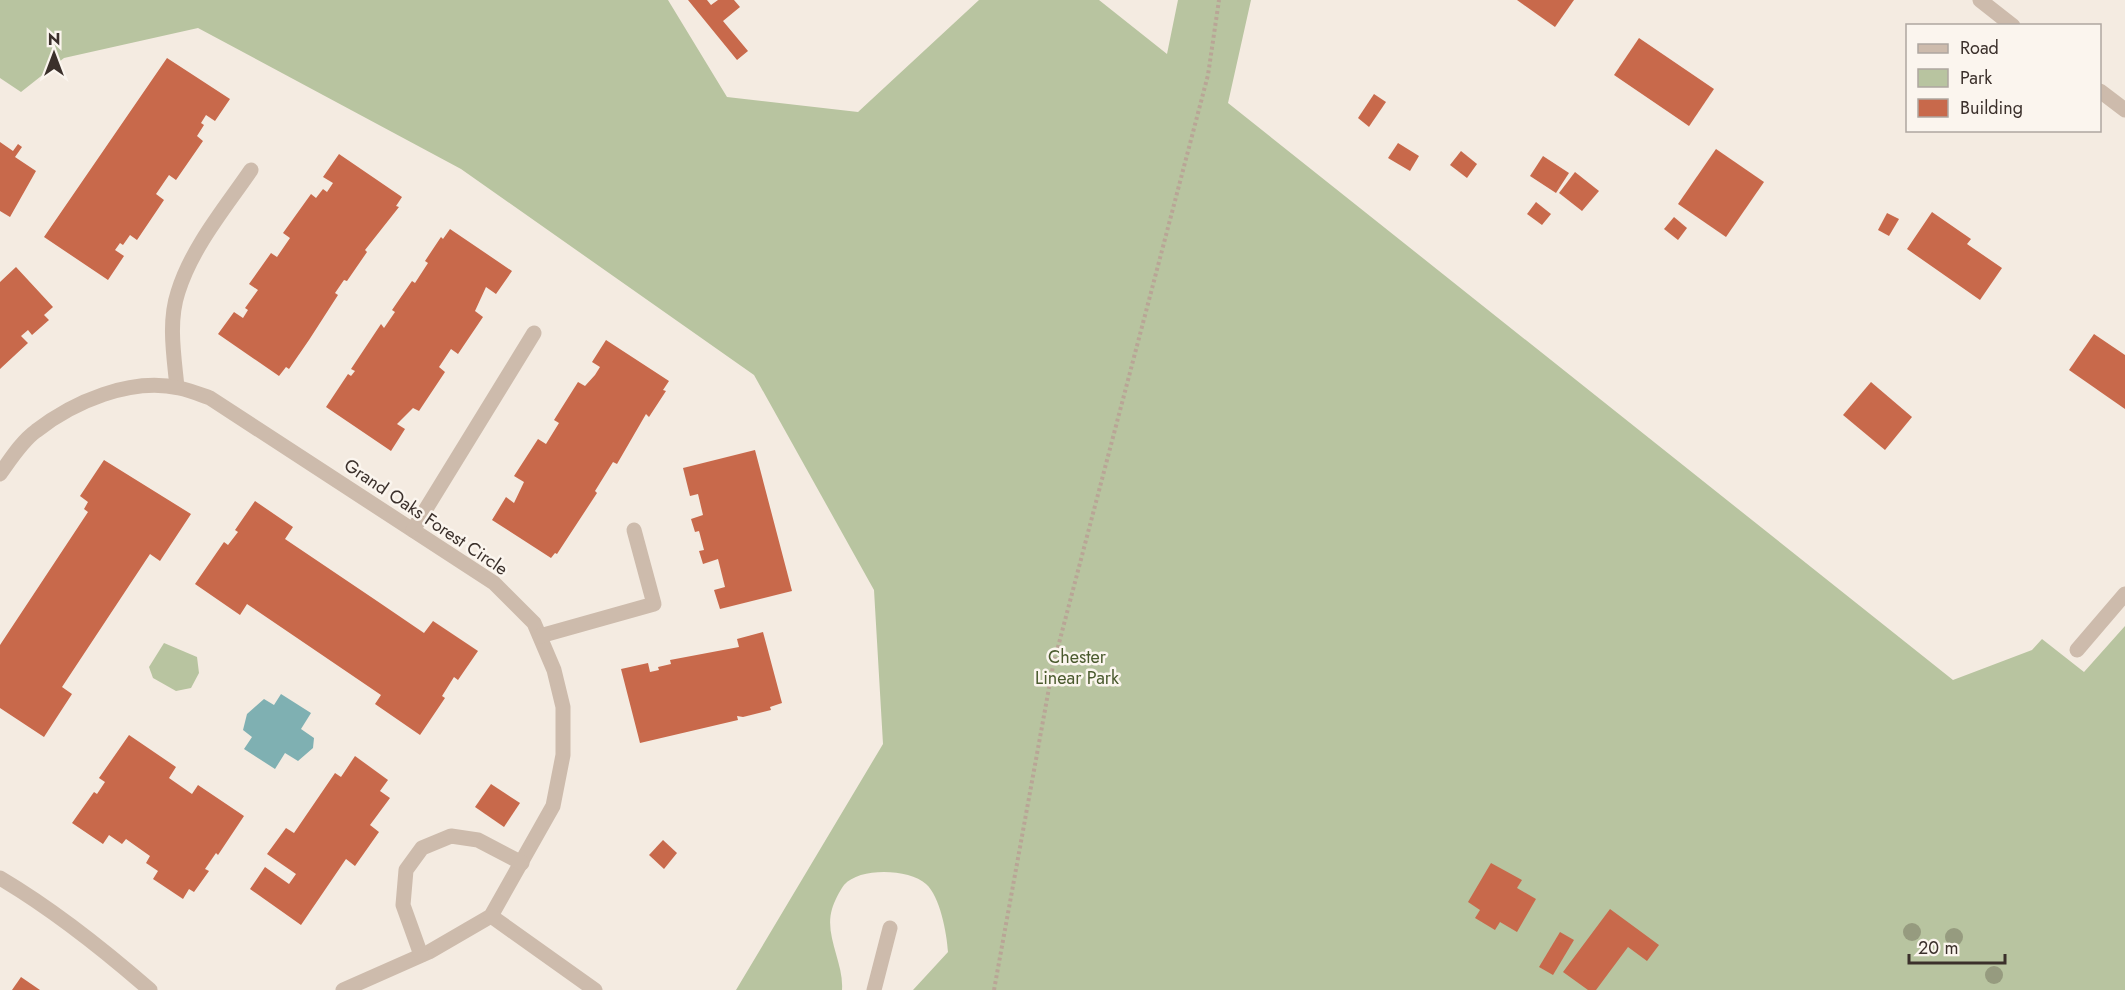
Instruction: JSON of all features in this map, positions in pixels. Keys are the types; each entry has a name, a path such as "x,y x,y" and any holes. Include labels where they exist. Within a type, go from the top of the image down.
{"street":[{"path":"1980,0 2010,24"},
{"path":"2101,92 2125,110"},
{"path":"177,387 172,331 177,293 193,257 251,170"},
{"path":"413,530 534,333"},
{"name":"Grand Oaks Forest Circle","path":"0,474 34,432 67,411 105,394 143,386 177,387 210,398 494,583 534,623 553,664 563,706 563,755 553,806 491,916"},
{"path":"540,636 654,604 634,530"},
{"path":"2077,650 2125,594"},
{"path":"421,955 403,905 406,870 422,848 451,836 478,840 522,863"},
{"path":"0,878 117,960 150,990"},
{"path":"343,990 421,955 491,916 594,990"},
{"path":"874,990 890,928"}],"path":[{"path":"994,990 1053,666 1208,75 1219,0"}],"green space":[{"name":"Chester Linear Park","path":"0,0 668,0 727,97 858,112 979,0 1099,0 1167,54 1178,0 1251,0 1228,103 1953,680 2032,650 2042,639 2084,672 2125,626 2125,990 913,990 948,952 944,926 939,906 926,884 908,875 885,872 861,875 851,879 842,887 833,906 830,929 842,980 842,990 736,990 883,744 874,590 754,375 461,169 198,28 64,58 21,92 0,78"},
{"path":"164,643 197,657 199,673 191,688 176,691 153,678 149,667"}],"water":[{"path":"281,694 311,713 301,729 314,738 313,748 298,761 285,753 275,769 244,749 252,737 243,730 247,714 264,699 274,705"}],"building":[{"path":"688,0 707,0 711,5 718,0 734,0 740,7 723,21 748,51 737,60"},
{"path":"1517,0 1574,0 1555,27"},
{"path":"1639,38 1714,89 1689,126 1614,75"},
{"path":"167,58 230,99 215,121 206,115 201,123 204,125 197,136 203,141 176,180 169,175 156,194 164,200 137,240 130,235 123,245 120,243 115,250 124,256 108,280 44,237"},
{"path":"1374,94 1386,102 1369,127 1358,118"},
{"path":"0,142 13,151 18,144 22,147 15,157 36,171 10,217 0,211"},
{"path":"1398,143 1419,156 1410,171 1388,158"},
{"path":"1716,149 1764,182 1726,237 1678,204"},
{"path":"1461,151 1477,164 1467,178 1450,165"},
{"path":"339,154 402,197 396,206 399,207 365,250 367,252 347,281 344,280 335,293 338,295 309,340 289,369 286,367 279,376 218,334 234,312 243,318 248,310 245,308 258,290 249,284 271,253 277,257 290,238 283,233 311,194 316,198 323,189 327,192 333,183 323,177"},
{"path":"1543,156 1569,173 1556,193 1530,176"},
{"path":"1575,172 1599,191 1582,211 1559,193"},
{"path":"1536,202 1551,214 1542,225 1527,214"},
{"path":"1932,212 1971,239 1967,244 2002,268 1980,300 1907,249"},
{"path":"1887,213 1899,219 1889,236 1878,230"},
{"path":"1674,217 1687,228 1678,240 1664,229"},
{"path":"450,229 512,271 496,294 486,287 475,311 483,317 458,354 451,349 439,367 445,372 419,411 413,408 397,424 405,429 391,451 326,407 348,374 351,376 355,371 351,369 381,324 384,328 395,312 392,310 412,281 415,283 428,263 425,261 441,237 443,239"},
{"path":"16,267 53,307 44,315 49,320 32,335 28,330 21,336 28,343 0,369 0,282"},
{"path":"2094,334 2125,355 2125,409 2069,370"},
{"path":"606,340 669,381 663,390 666,391 649,417 646,414 617,464 613,462 595,491 597,493 557,554 555,553 551,558 492,520 506,497 514,503 524,482 514,476 538,439 546,444 559,423 554,420 578,382 585,386 595,375 600,367 592,362"},
{"path":"1871,382 1912,417 1885,450 1843,415"},
{"path":"755,450 792,591 720,609 714,590 725,587 718,559 703,564 699,551 704,550 699,531 695,532 691,519 703,515 698,494 690,496 683,468"},
{"path":"104,460 191,514 160,561 150,554 62,687 72,694 44,737 0,708 0,645 88,512 84,509 88,502 80,496"},
{"path":"255,501 293,527 285,539 424,633 433,621 478,651 458,680 454,677 442,696 445,698 420,735 375,704 381,695 247,604 240,615 195,584 224,542 228,545 238,532 235,530"},
{"path":"763,632 782,703 770,707 771,710 743,717 737,716 738,720 640,743 621,669 648,663 650,672 659,670 658,667 671,664 670,660 739,647 737,639"},
{"path":"129,735 176,767 169,778 192,794 198,785 244,816 218,855 216,853 205,869 209,871 194,892 189,889 183,899 153,879 158,871 146,863 150,856 126,839 122,844 109,835 103,844 72,823 94,792 97,794 105,782 99,778"},
{"path":"355,756 388,780 380,791 390,798 370,825 379,832 355,866 346,859 301,925 250,889 265,867 289,884 296,874 267,854 286,828 294,833 335,773 341,777"},
{"path":"491,784 520,803 504,827 475,807"},
{"path":"663,840 677,853 664,869 649,855"},
{"path":"1491,863 1522,880 1517,888 1536,899 1517,932 1500,922 1495,930 1475,918 1480,910 1468,902"},
{"path":"1610,909 1659,945 1647,961 1628,947 1596,990 1588,990 1563,972"},
{"path":"1560,932 1574,940 1553,975 1539,967"},
{"path":"21,977 40,990 12,990"}]}
